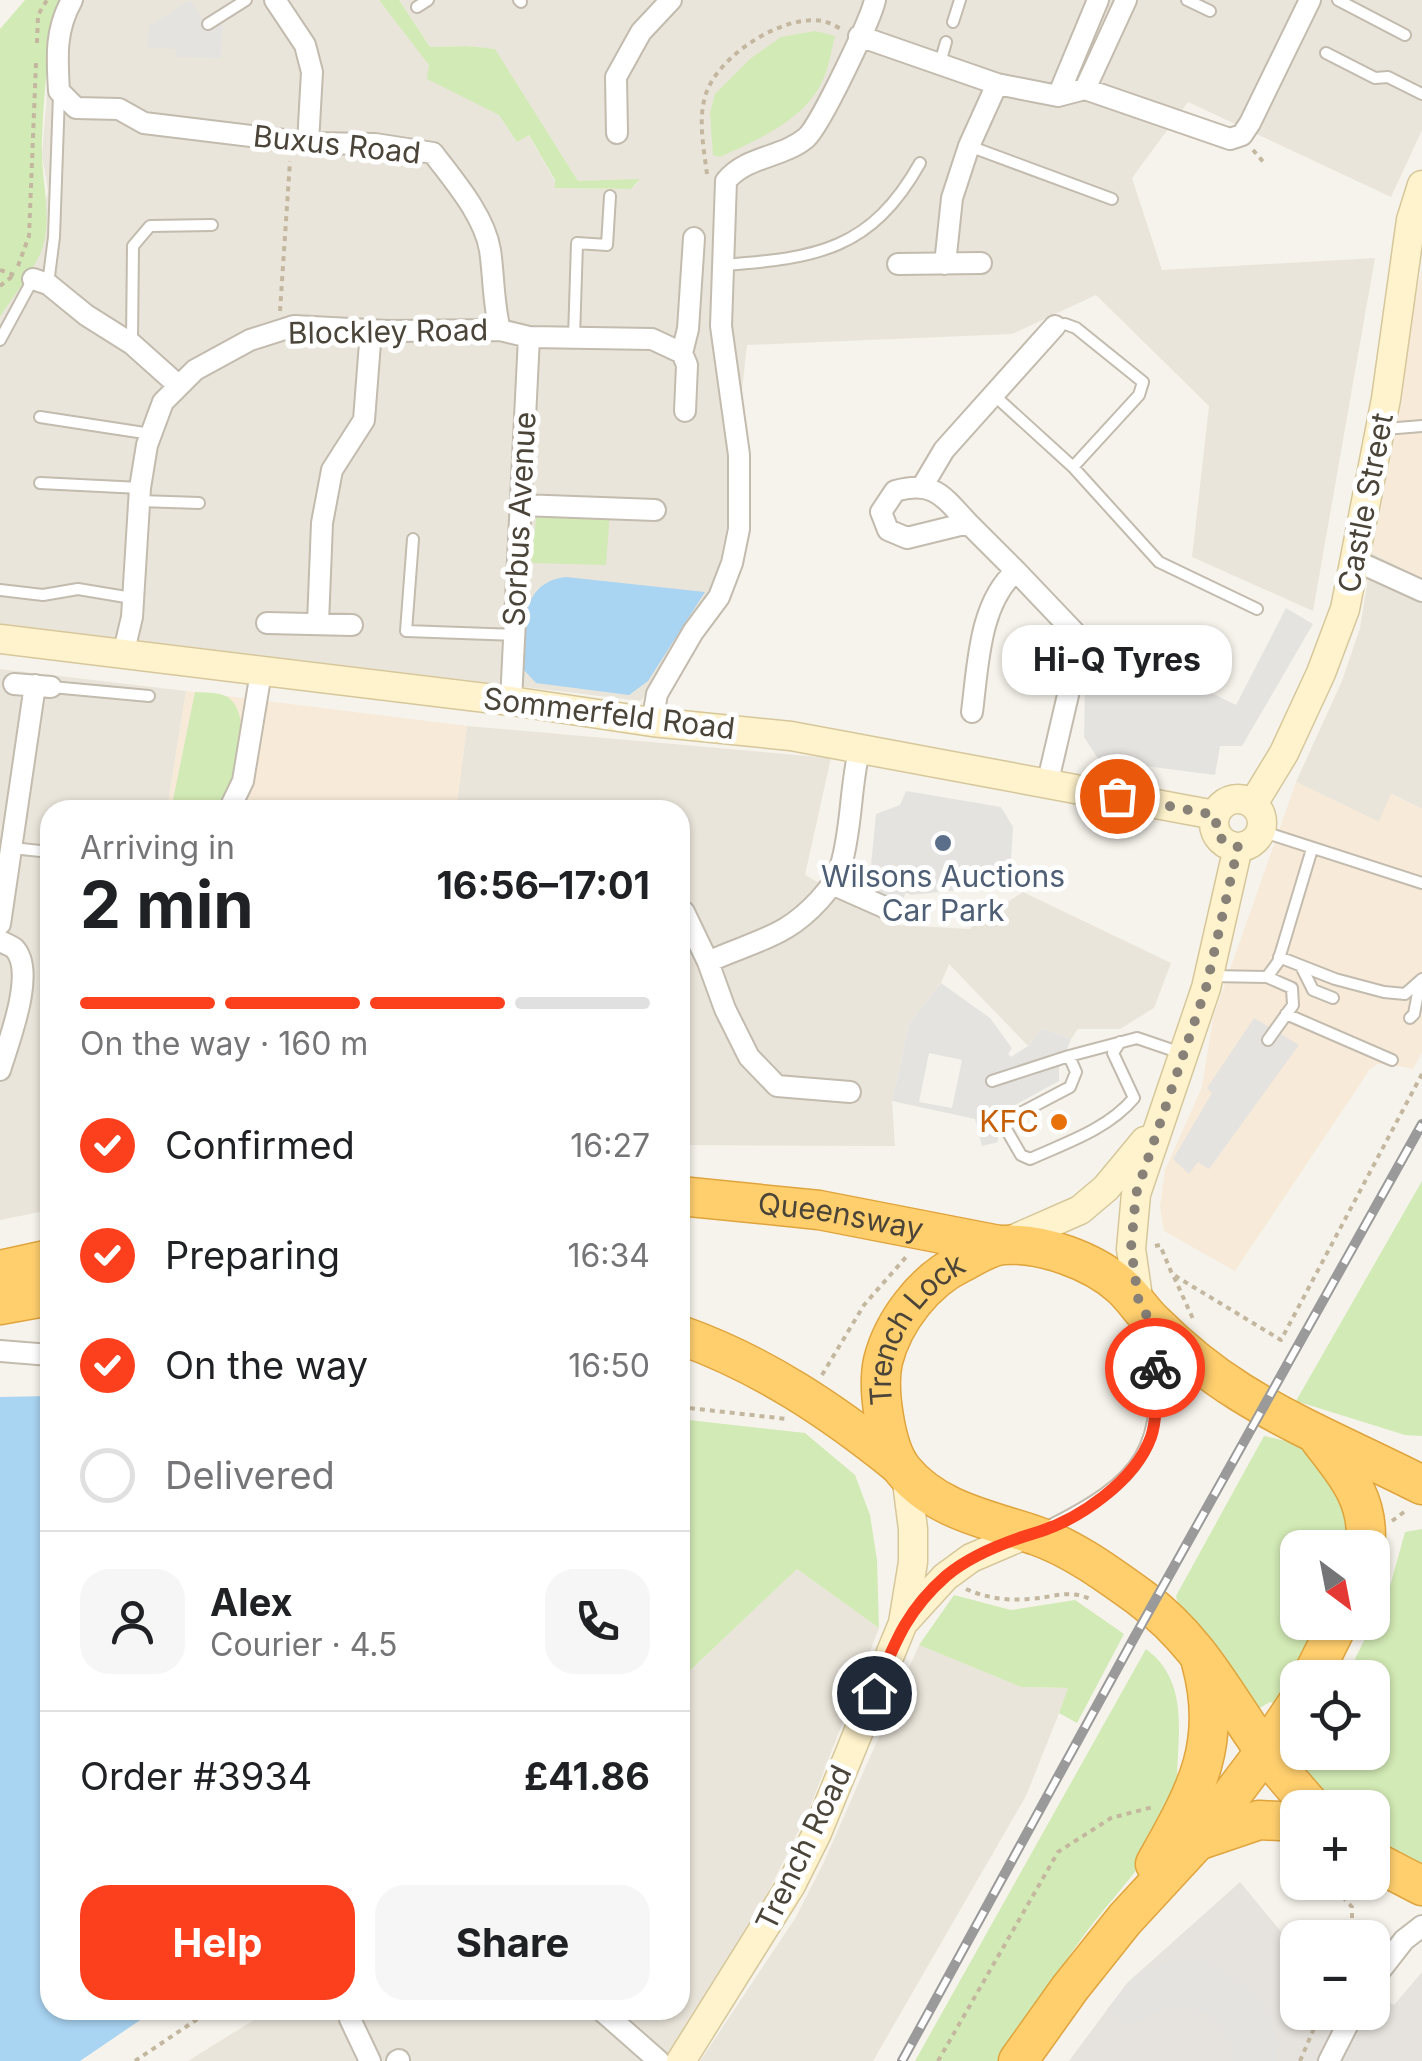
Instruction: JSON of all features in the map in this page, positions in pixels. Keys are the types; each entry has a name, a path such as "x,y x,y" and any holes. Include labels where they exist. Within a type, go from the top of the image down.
{"highway":[{"name":"Queensway","path":"690,1197 819,1210 1001,1245"},
{"name":"Trench Lock","path":"902,1469 880,1395 883,1360 896,1330 927,1286 950,1268 1001,1245 1062,1254 1118,1283 1198,1364 1315,1434 1412,1474"},
{"path":"0,1270 40,1261"},
{"path":"0,1304 40,1298"},
{"path":"690,1340 810,1397 959,1510 989,1524 1030,1534 1104,1572 1168,1621 1198,1652 1226,1688 1265,1751 1299,1790"},
{"path":"1315,1434 1361,1496 1366,1530"},
{"path":"1125,1919 1199,1784 1208,1737 1208,1702 1198,1652"},
{"path":"1018,2061 1125,1919 1198,1840 1280,1729"},
{"path":"1198,1840 1259,1820 1280,1821"},
{"path":"1390,1869 1422,1886"}],"street":[{"path":"59,90 57,37 72,0"},
{"path":"275,0 304,45 312,72 300,142"},
{"path":"617,133 616,76 641,32 670,0"},
{"path":"652,722 657,694 719,597 739,529 739,455 721,326 726,181 734,171 791,148 809,136 826,108 875,0"},
{"path":"1058,96 1098,0"},
{"path":"1085,89 1126,0"},
{"path":"859,36 997,84 1058,96 1085,89 1230,139 1242,135 1301,40 1310,0"},
{"path":"945,264 952,198 969,146 997,84"},
{"name":"Buxus Road","path":"59,90 76,108 119,109 144,124 300,142 374,144 433,154 480,222 490,247 492,296 500,330"},
{"name":"Castle Street","path":"1251,827 1346,609 1386,398 1411,220 1422,185"},
{"path":"685,411 687,365 682,353 688,329 694,238"},
{"path":"898,264 980,263"},
{"path":"32,279 132,344 179,386"},
{"name":"Blockley Road","path":"123,655 133,598 140,495 151,434 162,402 195,370 250,340 294,326 500,330 529,337 652,339 682,353"},
{"path":"922,487 944,450 1055,326"},
{"path":"318,623 322,523 332,470 364,420 372,330"},
{"name":"Sorbus Avenue","path":"511,701 529,337"},
{"path":"968,523 907,538 888,530 881,512 895,491 922,487 942,494 1077,635 1047,784"},
{"path":"521,506 655,510"},
{"path":"1354,560 1422,591"},
{"path":"972,712 988,616 1004,582 1016,571"},
{"path":"267,623 352,626"},
{"name":"Sommerfeld Road","path":"0,639 511,701 652,722 792,736 1215,815"},
{"path":"234,800 243,781 261,672"},
{"path":"0,924 11,848 25,684"},
{"path":"708,962 787,928 832,884 843,855 859,751"},
{"path":"1143,1310 1131,1232 1136,1194 1209,976 1251,827 1246,800 1231,799 1215,815 1218,837 1251,827"},
{"path":"832,884 893,911"},
{"path":"690,924 724,1009 750,1057 777,1086 850,1092"},
{"path":"0,942 14,947 24,966 20,1000 0,1070"},
{"path":"1001,1245 1080,1210 1106,1188 1156,1128"},
{"path":"0,1351 40,1354"},
{"path":"902,1469 913,1562 903,1623"},
{"path":"903,1623 946,1576 971,1558 1030,1534"},
{"name":"Trench Road","path":"680,2061 792,1885 903,1623"},
{"path":"1390,1958 1422,1926"},
{"path":"351,2020 370,2061"},
{"path":"612,2020 659,2061"},
{"path":"1329,2061 1345,2030"}],"lane":[{"path":"208,24 246,0"},
{"path":"417,7 428,0"},
{"path":"953,22 960,0"},
{"path":"1187,0 1210,10"},
{"path":"1338,0 1405,35"},
{"path":"939,64 946,42"},
{"path":"1326,53 1375,78 1388,77 1422,94"},
{"path":"0,340 54,237 59,90"},
{"path":"969,146 1112,199"},
{"path":"724,265 816,254 849,240 902,194 920,163"},
{"path":"574,338 576,243 607,245 610,196"},
{"path":"132,344 133,246 150,226 212,226"},
{"path":"1055,326 1076,328 1143,382 1139,395 1073,467"},
{"path":"995,396 1073,467 1160,562 1258,609"},
{"path":"40,417 151,434"},
{"path":"1379,430 1422,426"},
{"path":"40,482 199,502"},
{"path":"413,539 406,630 514,635"},
{"path":"0,590 43,595 78,589 133,598"},
{"path":"1073,664 1112,667"},
{"path":"25,684 150,696"},
{"path":"1251,827 1422,883"},
{"path":"11,848 40,851"},
{"path":"1267,977 1279,958 1312,849"},
{"path":"1279,958 1384,992 1405,994 1421,980"},
{"path":"1302,966 1313,990 1333,998"},
{"path":"1209,976 1267,977 1292,988 1293,1005 1268,1040"},
{"path":"1410,1018 1421,980"},
{"path":"1286,1014 1392,1060"},
{"path":"992,1081 1137,1038 1182,1053"},
{"path":"1068,1056 1076,1072 1070,1087 1009,1119 1006,1129 1021,1155 1030,1159 1112,1120 1131,1103 1132,1091 1113,1053 1120,1042"},
{"path":"1030,1534 1089,1506 1134,1470 1151,1436 1155,1368 1143,1310"}],"path":[{"path":"32,279 29,236 38,14 47,0"},
{"path":"726,181 707,174 702,125 703,101 710,81 743,46 774,28 820,20 859,36"},
{"path":"294,326 280,312 300,142"},
{"path":"0,270 32,279"},
{"path":"0,286 32,279"},
{"path":"1258,1328 1281,1340 1422,1074"},
{"path":"1172,1274 1194,1322"},
{"path":"690,1408 793,1420"},
{"path":"938,2061 1058,1852 1110,1818 1152,1808 1164,1798"},
{"path":"135,2061 195,2020"},
{"path":"1300,2061 1313,2030"}],"shaded area":[{"path":"60,0 379,0 430,65 499,115 517,142 528,134 555,181 555,188 631,189 639,181 578,181 495,50 430,47 399,0 1422,0 1422,130 1391,197 1188,102 1132,178 1162,270 1375,258 1313,611 1192,557 1209,406 1096,295 1012,334 747,345 727,526 714,591 641,701 0,624 0,317 24,280 48,192 42,155 51,39"},
{"path":"190,0 203,19 214,15 223,23 221,58 177,57 176,49 147,47 149,26"},
{"path":"1422,269 1422,578 1372,553 1402,400 1405,341"},
{"path":"1372,553 1422,578 1422,809 1392,794 1379,822 1296,782 1342,681 1360,628"},
{"path":"1286,608 1313,624 1242,746 1220,746 1215,775 1099,760 1084,737 1085,683 1100,633 1112,644 1236,705"},
{"path":"0,669 186,691 169,800 40,800 40,1212 0,1220"},
{"path":"186,691 467,726 457,800 169,800"},
{"path":"467,726 831,758 805,875 896,925 970,929 1023,892 1171,963 1154,1008 1120,1029 1078,1029 1071,1039 1042,1028 1028,1046 949,964 941,983 909,1024 892,1101 895,1146 690,1145 690,800 457,800"},
{"path":"1296,782 1379,822 1391,794 1422,809 1422,1052 1413,1069 1377,1064 1370,1069 1235,1271 1164,1231 1160,1207 1165,1170 1202,1087 1213,1018"},
{"name":"Wilsons Auctions Car Park","path":"906,791 1001,807 1013,827 1011,860 993,878 959,890 906,893 900,905 869,892 861,869 871,865 876,814 900,805"},
{"path":"941,983 990,1018 1012,1048 1008,1054 1011,1057 1028,1046 1042,1028 1071,1039 1059,1068 1059,1081 997,1115 998,1142 982,1146 975,1119 892,1101 909,1024","holes":["929,1053 962,1060 952,1108 919,1102"]},
{"path":"1254,1018 1299,1045 1209,1169 1198,1162 1189,1174 1173,1159 1212,1093 1207,1088"},
{"path":"797,1569 879,1628 810,1807 768,1893 690,2019 690,1671"},
{"path":"919,1645 1021,1687 1069,1688 1026,1796 873,2061 700,2061 796,1917"},
{"path":"1240,1882 1280,1930 1280,2030 1390,2030 1390,2003 1394,2005 1422,1972 1422,2061 1069,2061 1127,1983"},
{"path":"1202,1958 1240,1984 1265,2008 1278,2042 1277,2061 1233,2061 1234,2051 1221,2025 1202,2011 1171,2006 1129,2026 1107,2009 1135,1976 1161,1963"},
{"path":"254,2020 689,2020 664,2061 188,2061"}],"green space":[{"path":"25,0 60,0 49,50 43,119 46,227 37,261 0,317 0,29"},
{"path":"379,0 399,0 430,47 495,49 578,181 640,179 631,189 555,188 555,180 529,135 517,142 499,115 427,79 429,65"},
{"path":"815,31 835,36 826,71 814,96 778,128 720,157 713,155 710,113 715,94 750,59 781,37"},
{"path":"537,510 610,511 606,565 531,563"},
{"path":"195,692 230,698 239,714 241,742 223,800 173,800"},
{"path":"1422,1181 1422,1436 1405,1435 1296,1401"},
{"path":"690,1420 805,1433 855,1475 870,1515 877,1560 879,1628 797,1569 690,1671"},
{"path":"1264,1436 1317,1453 1348,1504 1349,1530 1280,1530 1280,1640 1317,1640 1307,1660 1280,1660 1280,1707 1270,1702 1258,1709 1235,1672 1180,1613 1176,1596"},
{"path":"1422,1529 1422,1872 1390,1852 1390,1790 1321,1790 1305,1770 1390,1770 1390,1660 1354,1660 1364,1640 1390,1640 1390,1586 1405,1532"},
{"path":"954,1595 1011,1610 1075,1600 1124,1634 1077,1723 1059,1713 1068,1688 1021,1687 919,1645"},
{"path":"1146,1649 1169,1676 1178,1708 1178,1800 1167,1824 1072,1952 1005,2061 915,2061"}],"water":[{"path":"566,577 705,592 648,681 629,695 536,683 523,669 524,625 532,599 539,588"},
{"path":"40,1396 40,2020 140,2020 80,2061 0,2061 0,1397"}],"railway":[{"path":"902,2061 1422,1124"}],"way so far":[{"path":"1117,796 1215,815 1218,837 1238,847 1206,988 1136,1194 1131,1248 1139,1304 1148,1317 1155,1368"}],"place":[{"name":"Hi-Q Tyres","path":"1117,796"},
{"name":"Wilsons Auctions Car Park","path":"943,843"},
{"name":"KFC","path":"1059,1122"}],"route":[{"path":"874,1693 903,1623 946,1576 971,1558 1033,1534 1089,1506 1134,1470 1151,1436 1155,1368"}]}
